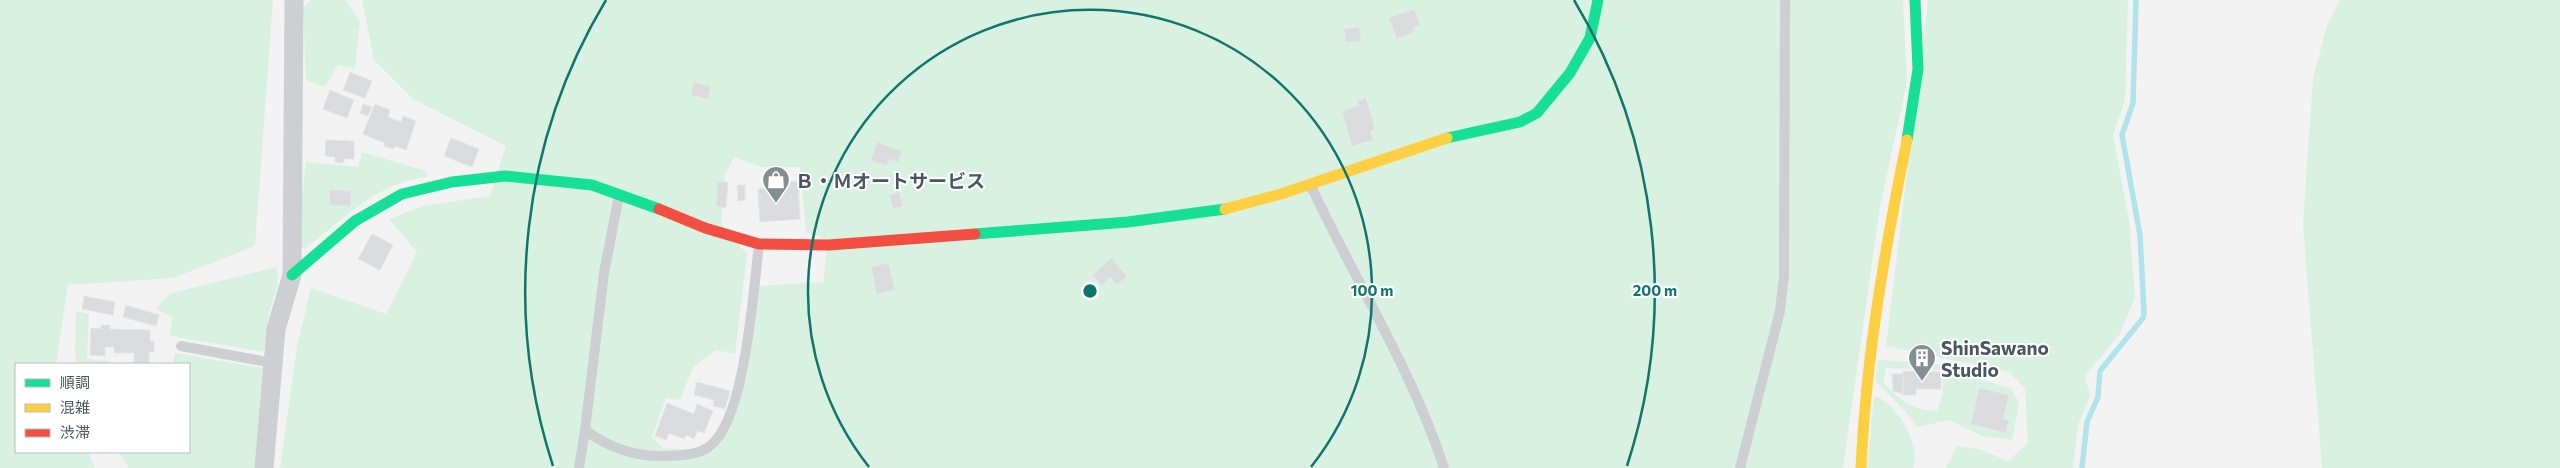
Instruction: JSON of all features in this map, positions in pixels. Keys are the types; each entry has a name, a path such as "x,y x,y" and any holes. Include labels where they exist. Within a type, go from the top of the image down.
{"street":[{"path":"264,468 272,363 280,310 292,275 294,0"},
{"path":"292,275 334,238 363,217 402,194 452,182 505,176 569,182 619,193 705,228 759,244 829,245 1128,222 1214,212 1310,184 1459,134 1520,122 1537,113 1570,72 1590,38 1598,0"},
{"path":"1861,468 1862,425 1869,368 1893,210 1917,80 1916,0"}],"lane":[{"path":"1740,468 1780,311 1784,276 1786,0"},
{"path":"1310,184 1408,380 1429,426 1444,468"},
{"path":"579,468 604,273 619,193"},
{"path":"585,430 604,444 651,457 697,453 711,446 722,430 739,388 759,244"},
{"path":"181,346 272,363"}],"green space":[{"path":"0,0 273,0 255,246 173,278 68,285 56,363 15,363 15,453 88,453 95,468 0,468"},
{"path":"311,0 345,0 360,21 355,68 338,65 325,87 306,80 303,8"},
{"path":"362,0 1903,0 1907,82 1880,206 1843,468 280,468 297,347 311,288 386,314 417,252 389,219 423,206 490,196 506,146 413,99 374,60","holes":["734,157 761,167 800,167 806,232 828,241 823,282 759,286 747,373 735,414 725,433 713,451 663,448 652,437 666,398 680,400 693,367 716,350 735,354 747,254 721,224 725,175"]},
{"path":"1928,0 2128,0 2125,99 2113,136 2129,220 2135,298 2119,335 2085,376 2090,397 2078,425 2073,468 1946,468 1957,446 1979,449 2008,461 2028,443 2025,388 2009,372 1886,346"},
{"path":"2340,0 2560,0 2560,468 2322,468 2303,224 2313,78 2327,25"},
{"path":"362,152 426,171 427,177 409,180 377,194 347,215 305,249 300,247 299,222 306,162 358,167"},
{"path":"277,267 278,285 269,313 264,352 170,336 172,317 155,309 171,293"},
{"path":"76,311 89,314 87,359 109,361 110,363 78,363 75,356"},
{"path":"175,353 263,368 256,468 129,468 120,453 190,453 190,363 173,363"},
{"path":"1878,360 1933,363 2011,389 2019,402 2012,440 1982,436 1949,420 1917,427 1906,412 1875,381","holes":["1886,368 1943,370 1943,392 1937,411 1920,409 1907,403 1883,382"]},
{"path":"1874,396 1891,407 1905,426 1914,448 1915,459 1913,468 1867,468"}],"building":[{"path":"1414,9 1420,25 1413,28 1414,32 1397,39 1389,18"},
{"path":"1359,27 1361,41 1346,42 1344,29"},
{"path":"350,72 372,81 365,98 343,90"},
{"path":"694,82 711,87 708,99 691,95"},
{"path":"330,90 354,100 347,118 323,109"},
{"path":"1366,98 1375,129 1370,131 1373,140 1352,146 1342,111 1359,106 1357,101"},
{"path":"363,104 372,107 368,116 360,113"},
{"path":"375,104 390,110 388,117 401,122 403,116 416,121 406,150 395,146 394,149 384,146 385,143 363,134"},
{"path":"451,138 479,149 472,167 444,156"},
{"path":"326,140 354,141 354,159 344,159 343,163 335,162 335,157 325,156"},
{"path":"877,142 902,151 898,162 889,159 887,166 871,160"},
{"path":"798,181 800,219 760,222 758,189 775,188 775,183"},
{"path":"718,182 728,182 726,208 716,206"},
{"path":"737,185 745,185 745,200 738,201"},
{"path":"330,190 351,191 351,206 329,205"},
{"path":"899,192 903,206 893,209 889,195"},
{"path":"372,234 393,245 380,270 358,259"},
{"path":"1111,258 1127,276 1117,285 1110,277 1102,285 1093,275"},
{"path":"888,263 895,290 877,294 871,267"},
{"path":"84,296 115,302 113,315 82,309"},
{"path":"126,305 159,315 156,326 123,317"},
{"path":"101,325 110,325 110,329 150,330 150,341 154,341 154,352 149,352 149,363 134,363 134,353 114,353 114,347 105,347 105,356 90,355 91,328 101,329"},
{"name":"ShinSawano Studio","path":"1903,371 1941,372 1941,389 1916,389 1916,395 1903,395"},
{"path":"1892,374 1903,374 1903,394 1893,391"},
{"path":"697,382 730,391 725,409 713,406 714,400 694,395"},
{"path":"1979,388 2009,395 2003,419 2009,420 2006,433 1971,424"},
{"path":"667,403 694,414 697,404 713,411 704,433 697,431 694,439 686,435 684,439 669,433 666,440 655,436"}],"waterway":[{"path":"2082,468 2087,422 2098,397 2100,371 2143,318 2144,313 2140,235 2122,135 2133,103 2136,0"}],"traffic: fast":[{"path":"1447,138 1520,122 1537,113 1570,73 1590,38 1598,0"},
{"path":"1907,140 1918,69 1915,0"},
{"path":"292,275 355,221 402,194 452,182 505,176 592,185 659,209"},
{"path":"975,234 1128,222 1225,209"}],"traffic: slow":[{"path":"1225,209 1281,194 1447,138"},
{"path":"1861,468 1872,344 1891,221 1907,140"}],"traffic: jam":[{"path":"659,209 705,228 759,244 829,245 975,234"}],"place":[{"name":"Ｂ・Ｍオートサービス","path":"776,204"},
{"name":"ShinSawano Studio","path":"1922,382"}]}
